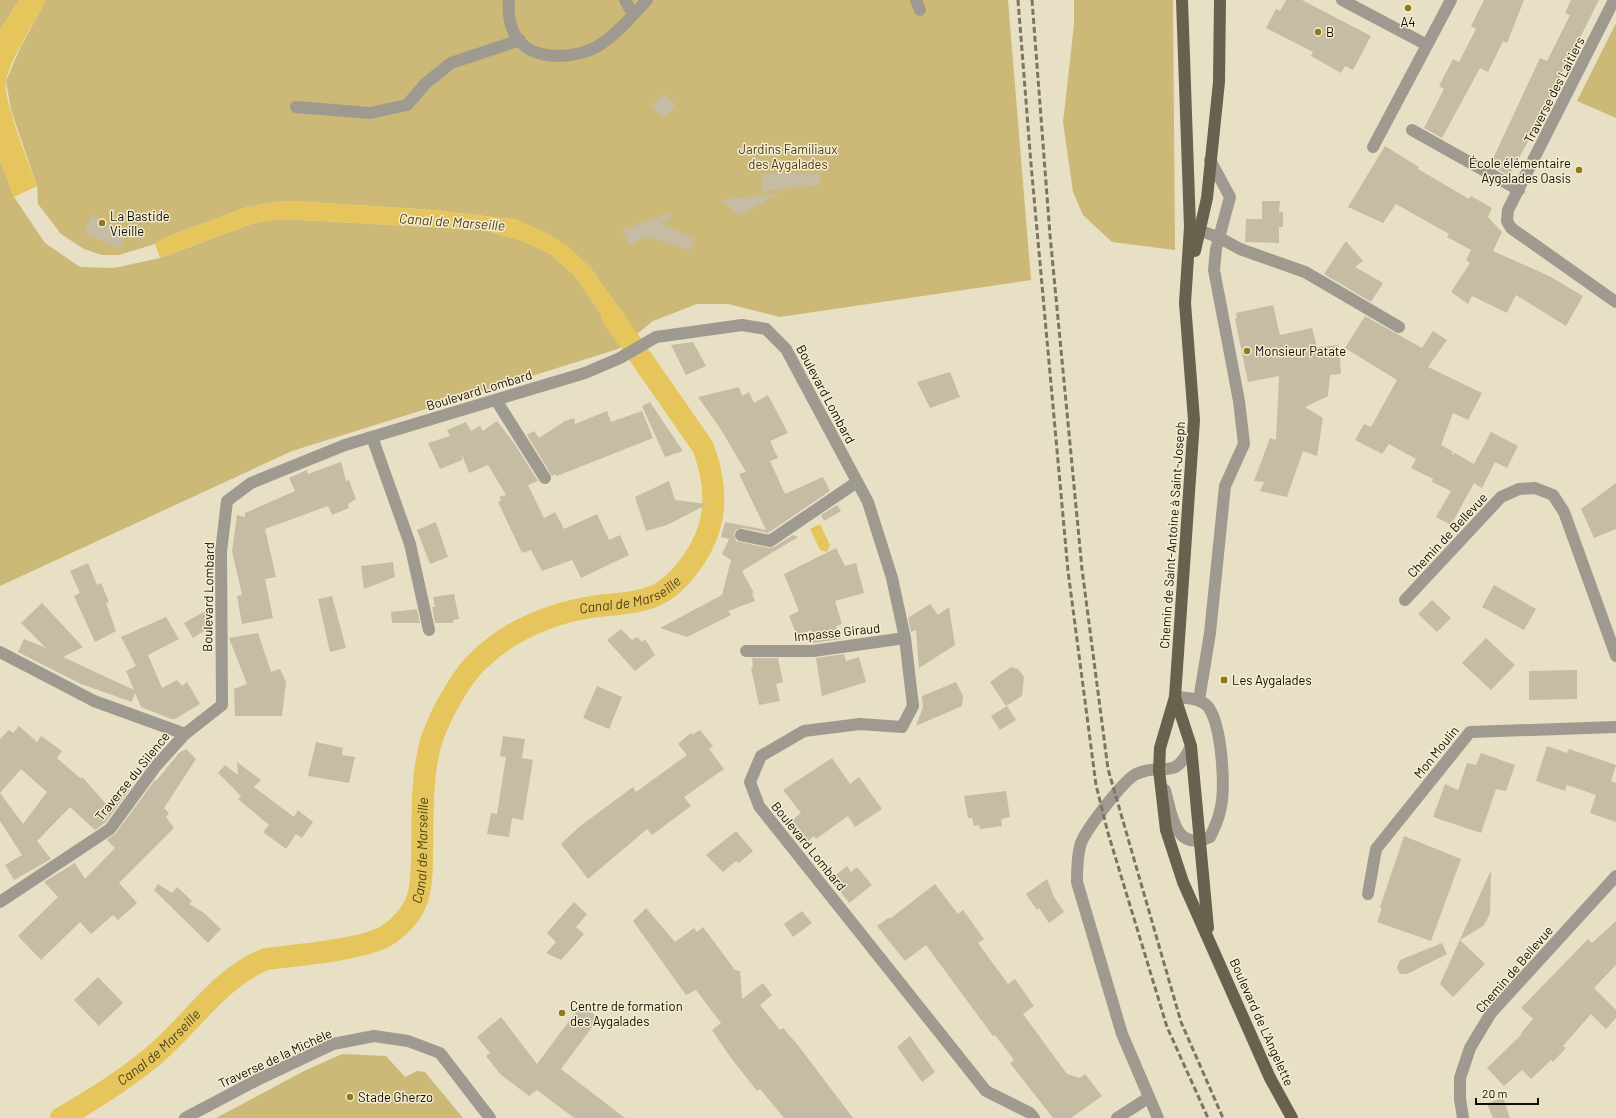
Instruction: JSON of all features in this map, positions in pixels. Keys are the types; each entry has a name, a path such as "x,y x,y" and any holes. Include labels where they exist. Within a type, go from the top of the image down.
{"main road":[{"name":"Chemin de Saint-Antoine à Saint-Joseph","path":"1158,770 1160,748 1175,696 1194,420 1185,303 1194,228 1182,0"},
{"name":"Chemin de Saint-Antoine à Saint-Joseph","path":"1194,228 1207,198 1219,82 1220,0"},
{"name":"Boulevard de L'Angelette","path":"1175,696 1191,746 1209,937"},
{"name":"Boulevard de L'Angelette","path":"1158,770 1166,830 1183,882 1209,937 1270,1078 1292,1118"}],"street":[{"path":"509,0 508,12 514,33 526,46 544,55 566,56 583,53 601,44 647,0"},
{"path":"625,0 633,14"},
{"path":"1342,0 1427,45"},
{"path":"1373,147 1451,0"},
{"name":"Traverse des Laitiers","path":"1614,0 1508,210 1507,221 1511,228 1616,302"},
{"path":"296,107 370,113 407,105 426,84 451,63 520,40"},
{"path":"1412,130 1519,190"},
{"path":"1199,700 1210,633 1225,486 1244,444 1239,401 1214,270 1216,249 1230,197 1210,160"},
{"path":"1194,228 1220,238 1240,249 1306,272 1399,327"},
{"name":"Boulevard Lombard","path":"185,734 222,706 221,552 227,501 251,482 345,445 585,373 620,358 656,337 742,325 766,329 786,348 868,502 892,578 906,638 913,706 902,727 860,724 804,731 761,756 750,782 759,806 986,1091 1030,1113 1034,1118"},
{"path":"496,400 545,478"},
{"path":"372,437 410,544 429,630"},
{"path":"741,535 770,541 857,482"},
{"name":"Chemin de Bellevue","path":"1405,600 1500,497 1519,489 1534,488 1553,495 1564,512 1616,656"},
{"name":"Impasse Giraud","path":"746,651 813,651 906,638"},
{"path":"0,652 94,701 185,734"},
{"path":"1158,770 1178,832 1189,840 1200,842 1210,837 1221,810 1223,762 1215,722 1209,708 1199,700 1175,696"},
{"name":"Mon Moulin","path":"1368,894 1376,850 1470,732 1616,727"},
{"name":"Traverse du Silence","path":"0,902 110,829 156,766 185,734"},
{"path":"1158,1118 1148,1098 1122,1034 1083,906 1077,882 1078,859 1082,842 1111,799 1135,775 1146,770 1176,767 1184,761 1191,746"},
{"name":"Chemin de Bellevue","path":"1463,1118 1460,1099 1460,1078 1470,1048 1491,1013 1616,876"},
{"name":"Traverse de la Michèle","path":"185,1118 259,1079 333,1044 374,1036 408,1041 440,1053 490,1118"},
{"path":"1117,1118 1148,1098"}],"green space":[{"path":"0,0 19,0 0,30"},
{"name":"Jardins Familiaux des Aygalades","path":"46,0 1008,0 1031,280 780,317 728,304 697,304 653,321 637,334 590,267 518,220 434,210 292,201 268,203 244,208 164,238 155,244 119,255 102,255 84,249 61,234 38,204 37,186 11,110 6,81 20,48"},
{"path":"1074,0 1173,0 1175,250 1112,242 1083,215 1073,192 1063,122 1074,25"},
{"path":"1616,23 1616,118 1577,101"},
{"path":"0,160 14,197 45,243 80,267 114,268 160,258 254,223 283,219 482,230 520,240 549,253 574,275 623,345 618,349 292,451 0,586"},
{"name":"Stade Gherzo","path":"342,1054 386,1056 405,1077 417,1071 425,1072 463,1118 216,1118 304,1071"}],"water":[{"path":"19,0 46,0 18,50 6,80 8,101 12,116 37,186 14,197 0,160 0,30"},
{"path":"292,201 434,210 518,220 545,232 568,246 590,267 637,334 623,345 574,275 549,253 520,240 482,230 283,219 254,223 160,258 155,244 164,238 244,208 268,203"},
{"path":"820,524 830,545 827,552 820,550 810,529"}],"building":[{"name":"B","path":"1286,0 1302,0 1371,36 1353,70 1345,66 1341,73 1311,56 1313,52 1266,28 1276,9 1280,11"},
{"path":"1484,0 1524,0 1507,43 1503,41 1488,72 1480,68 1442,138 1424,128 1444,89 1439,86 1453,59 1459,62 1476,29 1471,26"},
{"path":"1571,0 1599,0 1530,138 1509,176 1490,165 1540,58 1547,61 1570,15 1565,13"},
{"path":"665,94 676,106 662,118 651,106"},
{"path":"1385,146 1419,167 1418,169 1469,199 1471,196 1492,208 1488,217 1502,232 1493,251 1549,276 1583,296 1566,326 1516,295 1507,313 1472,296 1468,304 1451,292 1470,263 1466,260 1471,250 1447,237 1449,234 1396,204 1383,223 1348,207"},
{"path":"762,173 820,174 820,185 763,191"},
{"path":"779,193 739,216 720,200"},
{"path":"1262,201 1280,201 1279,212 1283,212 1283,227 1279,227 1279,243 1245,242 1246,219 1262,219"},
{"path":"670,213 672,217 661,224 695,239 690,251 645,236 631,246 622,230"},
{"name":"La Bastide Vieille","path":"92,215 126,234 119,249 84,232"},
{"path":"1346,241 1363,261 1355,267 1383,283 1371,302 1324,274"},
{"path":"1273,305 1280,335 1312,328 1317,347 1339,345 1341,374 1330,375 1328,396 1305,407 1323,418 1317,456 1303,451 1287,497 1260,491 1264,482 1254,481 1270,438 1276,440 1279,376 1248,382 1235,319 1237,318 1236,313"},
{"path":"1365,316 1422,348 1433,331 1447,340 1428,367 1482,393 1468,420 1453,413 1441,445 1453,452 1452,455 1455,453 1474,464 1491,432 1518,446 1507,468 1495,462 1482,488 1474,483 1451,525 1436,517 1451,491 1432,482 1433,479 1411,468 1416,459 1389,444 1382,454 1355,440 1364,424 1371,427 1397,380 1345,348"},
{"path":"693,342 706,366 686,375 671,345"},
{"path":"950,372 960,397 930,408 917,382"},
{"path":"739,387 742,396 749,392 754,403 768,395 788,433 770,441 778,458 770,461 785,494 823,477 830,491 768,533 743,528 736,530 734,534 736,541 769,548 774,547 793,535 798,537 742,571 754,593 752,593 755,601 728,611 731,615 687,637 660,628 722,595 731,560 722,554 729,539 721,537 725,522 766,530 739,474 746,472 720,428 698,397"},
{"path":"650,402 683,451 665,457 642,406"},
{"path":"607,411 611,422 642,411 653,438 557,476 555,474 552,476 527,435 534,431 539,438 565,421 574,418 575,424"},
{"path":"497,421 514,443 538,481 528,485 544,518 555,512 564,529 597,514 609,540 620,535 629,555 581,578 572,560 542,571 531,550 522,553 498,502 501,500 499,497 506,495 488,465 469,473 462,455 462,460 440,469 428,443 450,436 447,430 466,422 471,431 480,426 483,431"},
{"path":"341,462 346,481 349,480 356,499 348,504 349,508 332,515 328,506 265,529 276,577 265,579 273,618 242,624 237,596 242,595 232,551 237,515 245,517 245,513 295,491 289,478 307,470 308,474"},
{"path":"669,481 675,500 708,504 667,525 646,531 635,497"},
{"path":"1616,483 1616,529 1594,538 1581,509"},
{"path":"837,505 841,511 824,521 821,515"},
{"path":"436,522 448,557 430,564 417,530"},
{"path":"836,548 845,566 856,563 864,593 835,601 842,624 836,626 841,639 813,643 811,630 797,636 789,616 799,611 784,574"},
{"path":"393,562 395,577 364,589 361,566"},
{"path":"88,563 97,585 101,583 109,602 106,603 116,631 95,642 74,596 80,593 70,571"},
{"path":"1494,585 1536,609 1524,630 1482,607"},
{"path":"454,594 459,619 453,620 453,623 435,623 432,607 435,607 433,597"},
{"path":"332,596 346,648 330,652 318,599"},
{"path":"1432,600 1451,618 1437,632 1418,614"},
{"path":"42,603 83,647 63,657 134,690 126,671 136,666 121,637 166,617 179,639 148,655 162,688 177,680 182,686 187,682 200,704 175,719 171,719 141,707 135,693 132,702 81,684 18,652 24,639 46,648 21,623"},
{"path":"930,604 938,615 949,607 955,645 919,668 916,630 911,632 908,618"},
{"path":"209,609 209,628 193,638 184,623"},
{"path":"417,609 420,623 392,623 391,612"},
{"path":"621,629 632,640 637,637 642,642 645,639 655,655 635,671 607,640"},
{"path":"258,633 271,672 280,669 286,682 282,716 235,716 234,689 247,684 229,638"},
{"path":"1486,638 1515,665 1491,690 1462,663"},
{"path":"844,654 846,661 859,657 866,682 822,696 816,658"},
{"path":"752,658 778,658 783,682 776,684 780,701 759,705 751,668 753,667"},
{"path":"1011,667 1018,669 1024,677 1022,696 1006,706 990,682"},
{"path":"1577,670 1577,699 1529,700 1529,671"},
{"path":"956,682 963,696 962,706 916,726 923,707 922,696"},
{"path":"597,686 622,697 609,729 583,718"},
{"path":"1007,706 1016,720 1000,730 991,716"},
{"path":"19,726 37,742 41,736 62,751 57,758 81,779 82,777 107,805 130,789 105,823 95,830 70,807 37,841 51,859 14,880 5,865 22,855 0,821 0,793 0,739 9,730 13,733","holes":["21,769 47,792 23,824 0,793"]},
{"path":"700,730 713,746 709,749 724,769 684,797 691,806 652,835 647,829 588,879 561,844 579,827 633,787 636,792 687,755 678,744 691,733 692,735"},
{"path":"503,736 525,739 522,758 533,760 523,820 512,818 509,837 487,834 491,813 497,814 506,757 500,756"},
{"path":"316,742 343,748 342,755 355,757 349,783 308,776"},
{"path":"1547,746 1567,753 1569,749 1616,765 1611,781 1616,783 1616,822 1590,813 1596,795 1567,785 1565,791 1536,781"},
{"path":"186,749 196,759 164,808 169,813 166,817 174,828 119,883 137,903 118,920 113,915 91,934 80,922 41,960 18,936 58,897 44,882 75,863 85,879 115,848 107,840 116,833 155,780 156,781 179,753"},
{"path":"1481,753 1515,765 1506,791 1496,789 1481,833 1433,817 1445,784 1458,790 1467,763 1476,765"},
{"path":"832,758 850,784 859,777 882,809 855,827 848,816 816,839 814,836 808,841 792,820 801,813 783,790"},
{"path":"237,762 261,780 254,787 294,817 298,810 313,822 302,838 296,834 286,849 263,832 269,825 238,799 241,796 218,773 225,765 238,775"},
{"path":"1006,791 1010,817 1001,819 1002,826 980,829 979,825 974,826 972,818 968,818 964,796"},
{"path":"736,831 753,851 739,863 736,861 723,872 706,855"},
{"path":"1404,836 1461,859 1431,941 1377,922 1382,908 1380,907"},
{"path":"847,866 851,872 857,867 872,885 849,903 831,879"},
{"path":"1491,870 1490,913 1487,920 1483,926 1460,940 1485,964 1453,997 1440,984"},
{"path":"1047,879 1054,897 1064,912 1049,923 1039,908 1037,910 1026,894"},
{"path":"158,884 172,893 177,887 192,901 189,904 204,913 221,929 208,943 154,890"},
{"path":"935,884 958,914 963,910 984,939 978,943 1008,984 1015,979 1034,1006 1023,1014 1067,1074 1080,1078 1085,1074 1102,1096 1071,1118 1053,1118 1010,1063 1014,1060 995,1035 993,1036 926,945 905,961 877,926 888,918 891,918"},
{"path":"574,902 587,914 576,927 584,934 561,960 546,953 556,942 547,933"},
{"path":"646,908 675,942 694,928 697,932 703,927 735,970 740,971 742,999 763,983 772,995 760,1005 780,1030 783,1028 797,1044 853,1118 784,1118 760,1089 757,1091 731,1058 712,1030 721,1023 696,990 686,995 633,921"},
{"path":"802,911 812,923 793,937 784,924"},
{"path":"1616,921 1616,965 1594,988 1616,1010 1616,1018 1606,1029 1591,1014 1563,1046 1566,1048 1553,1062 1551,1060 1531,1079 1522,1070 1504,1086 1487,1068 1522,1034 1521,1033 1533,1019 1521,1008 1588,939 1592,943"},
{"path":"1442,943 1447,954 1407,974 1400,974 1397,968 1400,960"},
{"path":"98,977 123,1003 99,1026 74,1000"},
{"path":"581,1005 599,1018 561,1069 625,1118 574,1118 537,1090 529,1096 500,1074 486,1056 490,1053 477,1037 501,1017 537,1064"},
{"path":"910,1036 935,1072 922,1082 897,1047"},
{"path":"1503,1097 1510,1118 1493,1118 1487,1104"}],"waterway":[{"name":"Canal de Marseille","path":"61,1118 127,1077 147,1061 176,1035 218,991 248,968 266,959 361,945 386,936 396,929 415,905 420,888 422,871 424,788 426,763 429,750 436,728 448,703 455,690 471,669 490,650 503,641 530,625 545,619 575,610 633,602 657,595 679,578 699,552 706,537 713,508 712,478 703,447 612,316"}],"railway":[{"path":"1018,0 1031,164 1068,571 1096,785 1108,833 1167,1027 1208,1118"},
{"path":"1032,0 1050,235 1082,569 1108,769 1181,1022 1223,1118"}],"place":[{"name":"A4","path":"1408,8"},
{"name":"B","path":"1318,32"},
{"name":"École élémentaire Aygalades Oasis","path":"1579,170"},
{"name":"La Bastide Vieille","path":"102,223"},
{"name":"Monsieur Patate","path":"1247,351"},
{"name":"Les Aygalades","path":"1224,680"},
{"name":"Centre de formation des Aygalades","path":"562,1013"},
{"name":"Stade Gherzo","path":"350,1097"}]}
